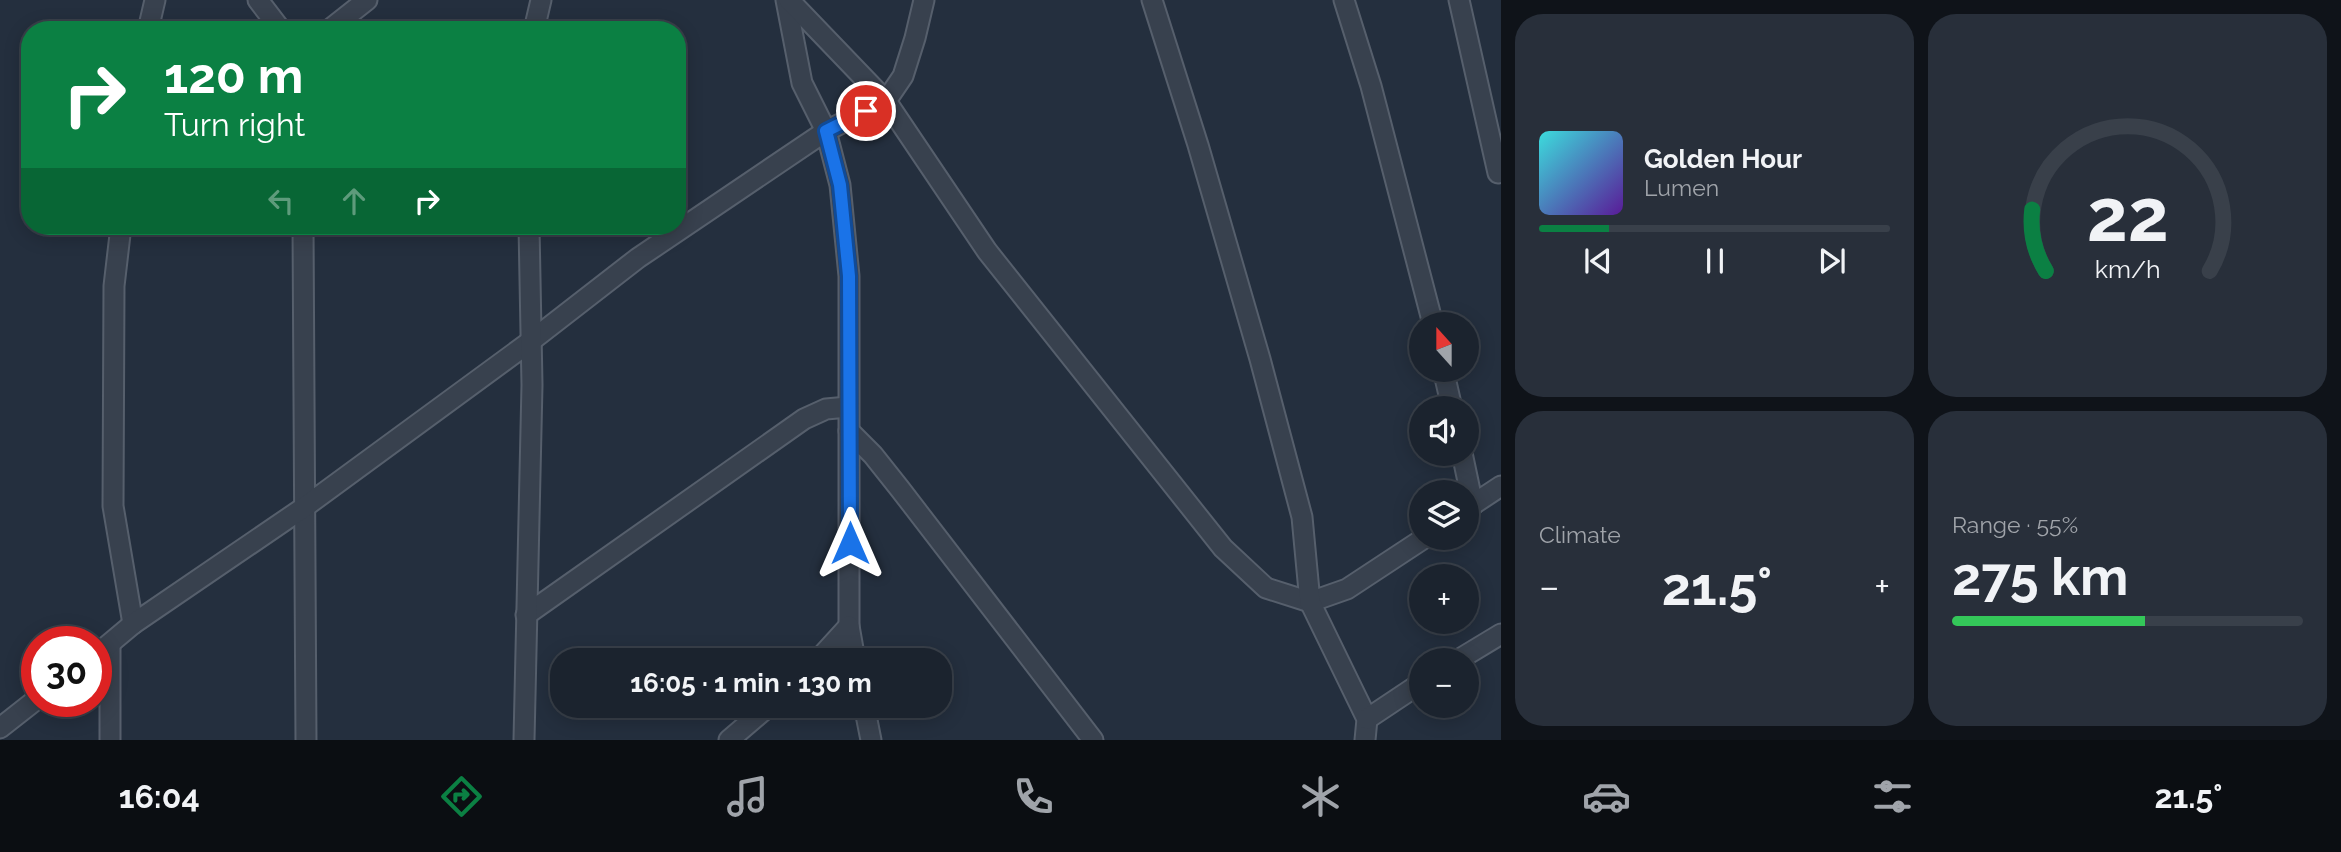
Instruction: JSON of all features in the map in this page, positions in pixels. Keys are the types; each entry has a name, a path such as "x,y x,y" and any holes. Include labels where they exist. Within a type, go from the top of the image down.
{"street":[{"path":"150,21 155,0"},
{"path":"258,0 274,21"},
{"path":"340,21 367,0"},
{"path":"536,21 541,0"},
{"path":"788,0 886,101 987,251 1223,548 1266,588 1310,603 1347,589 1409,548"},
{"path":"788,0 802,83 826,131 840,185 849,276 849,626 853,648"},
{"path":"686,226 826,131 886,101 903,76 924,0"},
{"path":"1152,0 1198,145 1260,359 1298,504 1310,603 1367,719 1365,740"},
{"path":"1344,0 1371,86 1430,312"},
{"path":"1459,0 1497,173"},
{"path":"120,235 114,286 113,506 133,624"},
{"path":"303,235 306,740"},
{"path":"524,740 531,341 529,235"},
{"path":"112,642 133,624 306,506 672,235"},
{"path":"526,615 804,419 826,409 848,407"},
{"path":"849,431 873,455 900,489 1093,740"},
{"path":"1479,501 1501,486"},
{"path":"829,648 849,626"},
{"path":"1478,648 1501,634"},
{"path":"1367,719 1409,691"},
{"path":"0,728 21,712"},
{"path":"108,717 110,740"},
{"path":"729,740 755,718"},
{"path":"867,718 871,740"}],"route":[{"path":"850,543 849,276 840,185 826,131 866,111"}]}
